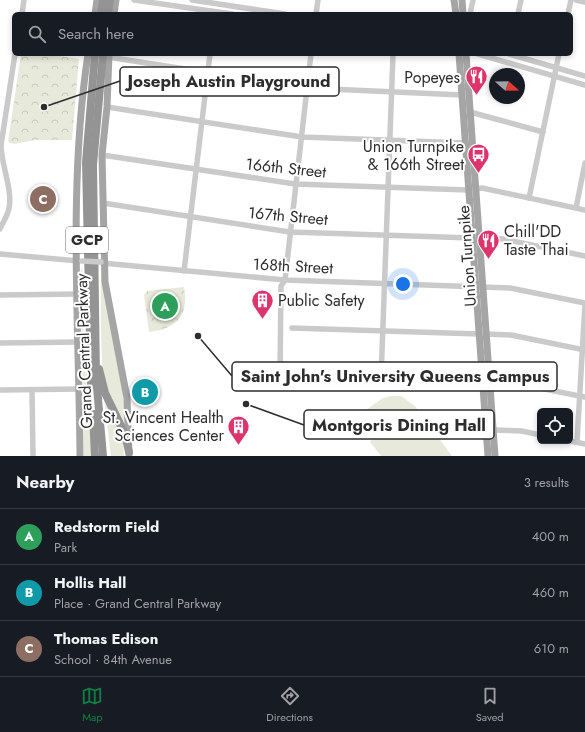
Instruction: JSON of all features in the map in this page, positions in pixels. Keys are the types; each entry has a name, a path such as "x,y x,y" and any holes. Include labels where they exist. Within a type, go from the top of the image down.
{"highway":[{"path":"101,12 103,0"},
{"path":"108,12 110,0"},
{"name":"Grand Central Parkway","path":"88,56 86,162 89,345 95,456"},
{"name":"Grand Central Parkway","path":"103,456 96,376 93,165 106,56"},
{"path":"96,353 105,393 125,434 129,454"}],"main road":[{"path":"95,12 97,0"},
{"path":"114,12 116,0"},
{"path":"454,0 456,12"},
{"path":"462,0 463,12"},
{"name":"Grand Central Parkway","path":"80,456 78,342 80,261 78,146 88,56"},
{"name":"Grand Central Parkway","path":"106,56 107,107 102,155 103,263 105,282 128,398 129,454"},
{"name":"Union Turnpike","path":"459,56 465,143 472,190"},
{"name":"Union Turnpike","path":"466,56 470,112 472,190 487,383 494,430 495,456"},
{"name":"Union Turnpike","path":"487,383 488,456"}],"street":[{"path":"22,12 24,0"},
{"path":"134,0 210,12"},
{"path":"192,0 271,12"},
{"path":"316,12 318,0"},
{"path":"470,12 473,0"},
{"path":"518,12 521,0"},
{"path":"568,12 571,0"},
{"path":"576,0 585,2"},
{"path":"216,12 217,4"},
{"path":"0,229 10,208 8,186 1,156 1,145 15,56"},
{"path":"112,56 208,73 307,88 462,95"},
{"path":"184,271 210,56"},
{"path":"312,56 295,184 285,280 280,286 280,376 514,383 582,397"},
{"path":"381,379 393,56"},
{"path":"485,56 585,85"},
{"path":"517,56 585,76"},
{"path":"529,198 559,56"},
{"path":"107,107 302,137 465,143"},
{"path":"470,112 543,132"},
{"name":"166th Street","path":"102,155 295,184 472,190 482,188 585,210"},
{"path":"576,208 585,163"},
{"name":"167th Street","path":"103,203 290,232 503,240 585,256"},
{"name":"168th Street","path":"0,254 285,280 510,288 585,304"},
{"path":"0,295 78,294"},
{"path":"577,442 582,397 585,304"},
{"path":"292,328 511,335 584,350"},
{"path":"0,342 78,342"},
{"path":"0,390 80,389"},
{"path":"32,390 33,456"},
{"path":"494,430 522,431 537,434"},
{"path":"573,441 585,444"}],"green space":[{"path":"21,56 59,56 79,59 72,140 35,140 14,144 8,142"},
{"path":"81,267 83,279 85,360 92,456 84,456"},
{"path":"102,268 123,392 125,421 121,421 108,395 103,378 101,339"},
{"path":"184,287 185,305 183,313 179,319 167,328 149,332 144,295 147,291"},
{"path":"103,391 123,434 124,456 111,456"},
{"path":"401,396 415,406 452,456 381,456 370,442 372,439 356,417 383,398"}],"place":[{"name":"Popeyes","path":"476,96"},
{"name":"Joseph Austin Playground","path":"44,107"},
{"name":"Union Turnpike & 166th Street","path":"479,174"},
{"name":"Thomas Edison","path":"43,199"},
{"name":"Chill'DD Taste Thai","path":"488,260"},
{"name":"Redstorm Field","path":"165,306"},
{"name":"Public Safety","path":"262,320"},
{"name":"Saint John's University Queens Campus","path":"198,336"},
{"name":"Hollis Hall","path":"145,392"},
{"name":"Montgoris Dining Hall","path":"246,404"},
{"name":"St. Vincent Health Sciences Center","path":"239,446"}]}
